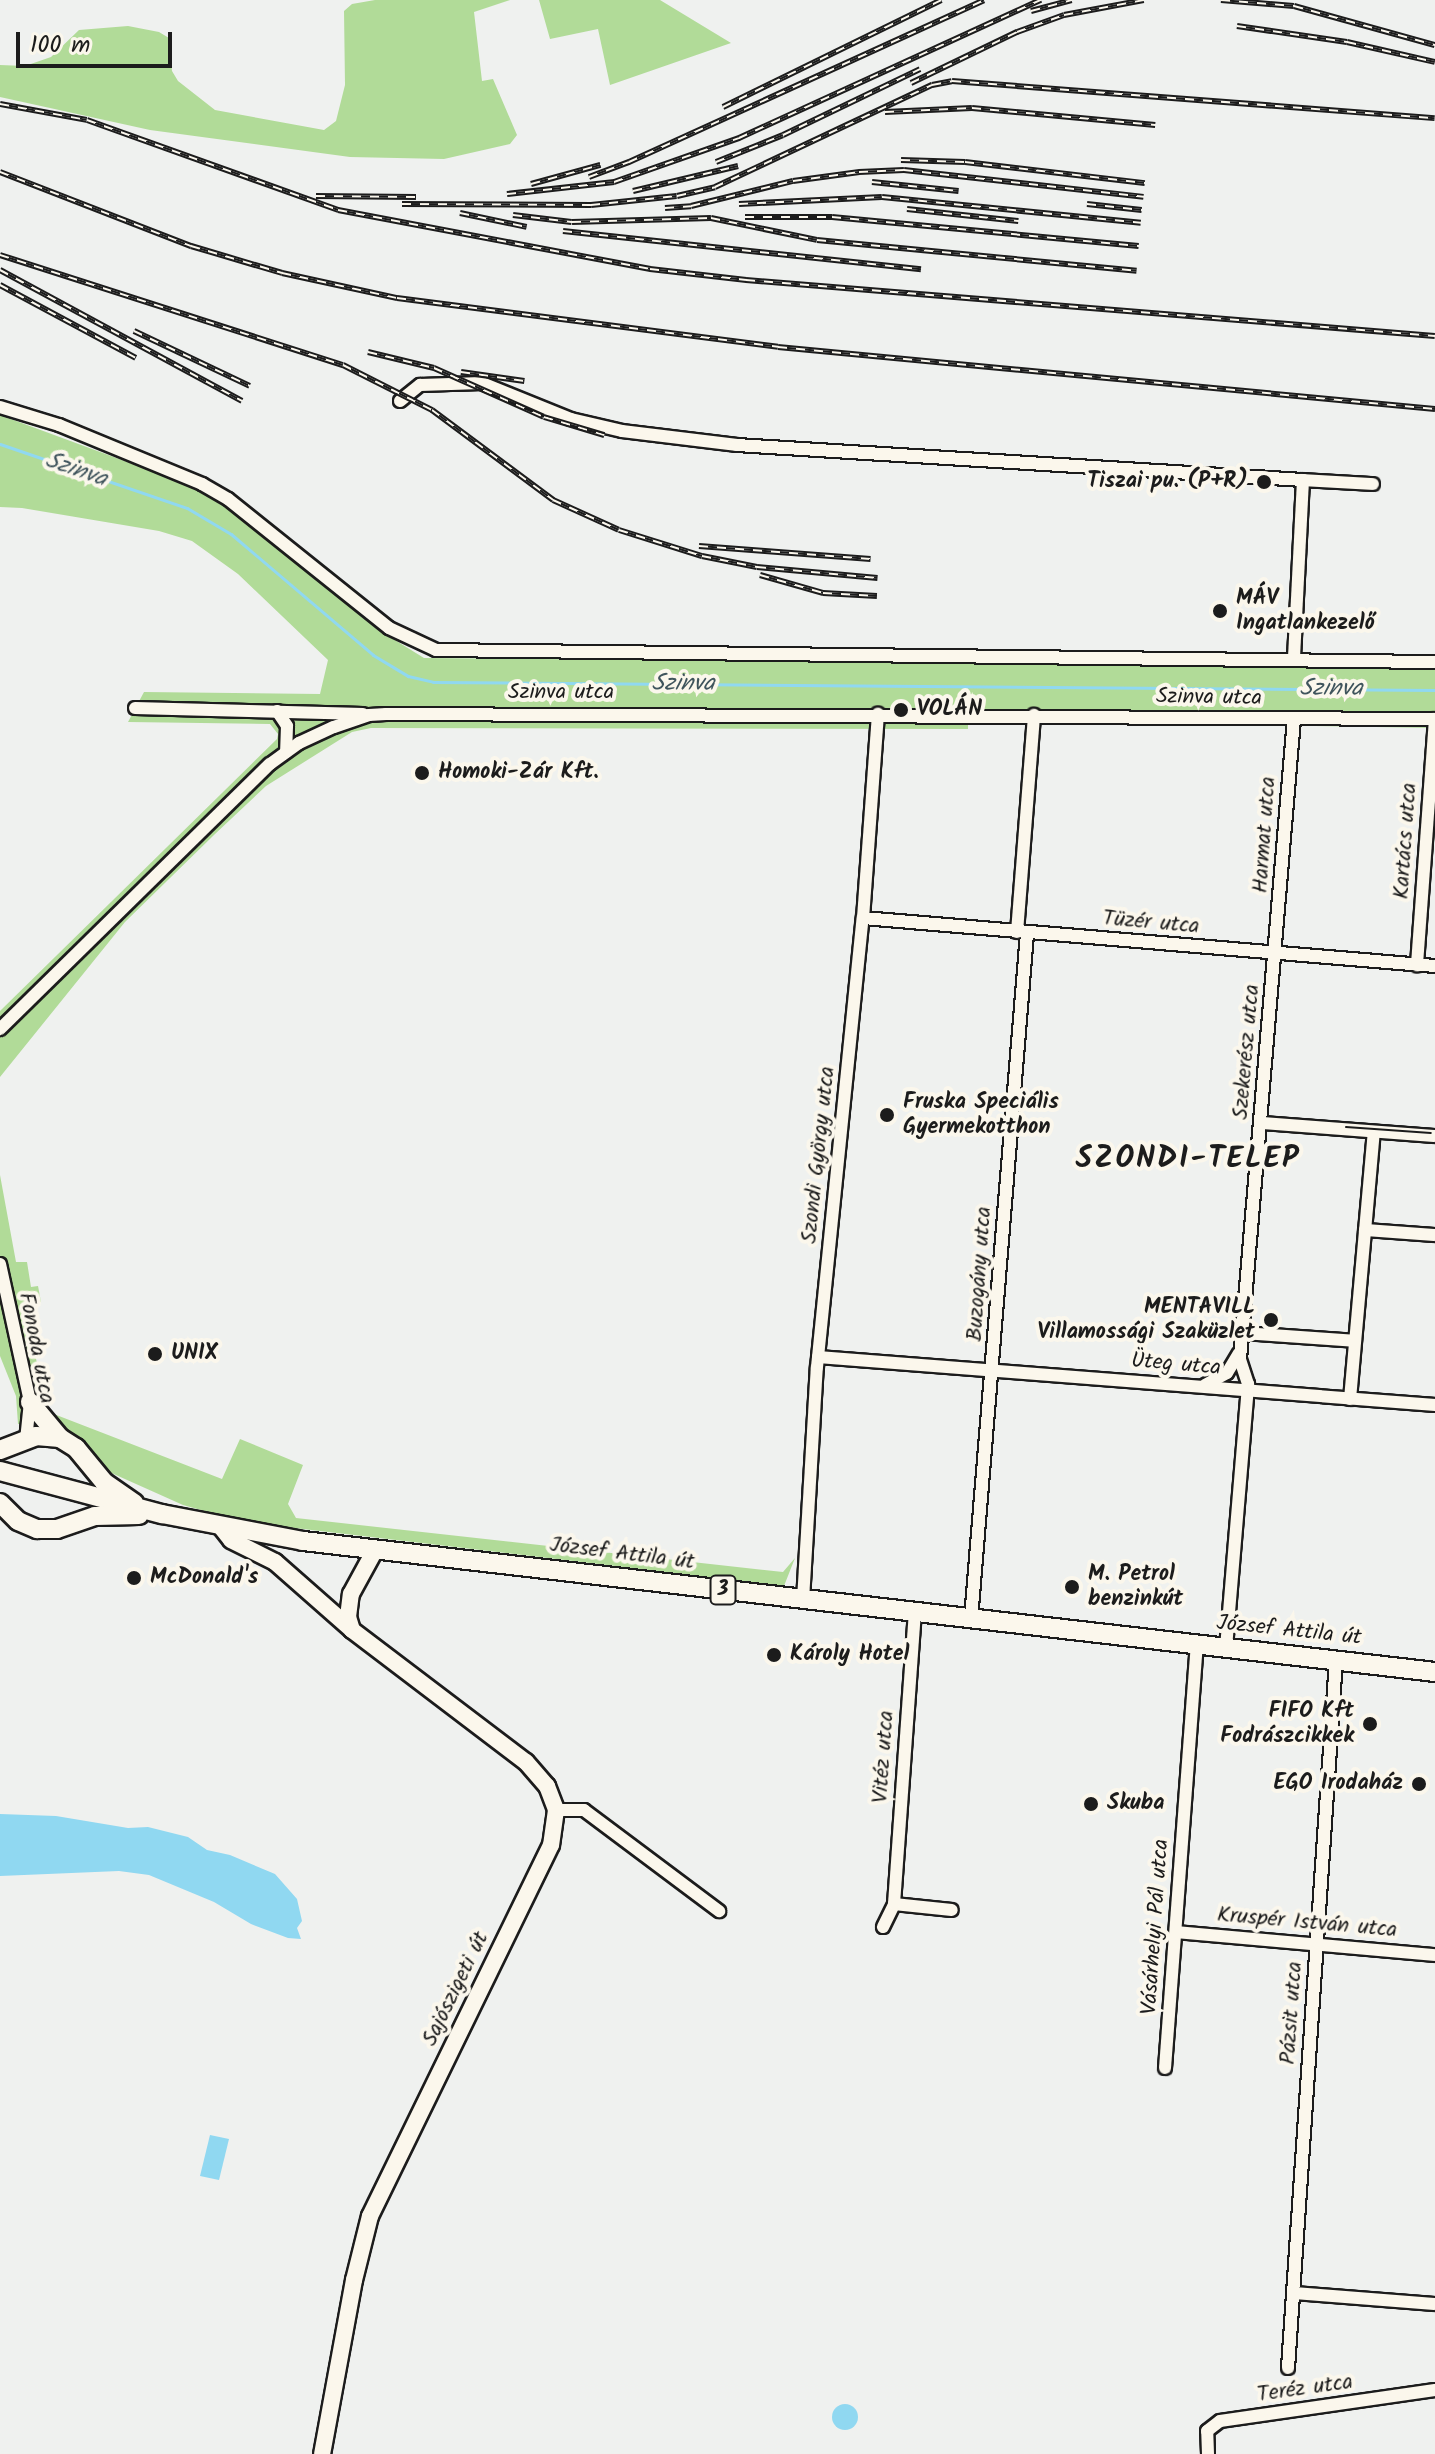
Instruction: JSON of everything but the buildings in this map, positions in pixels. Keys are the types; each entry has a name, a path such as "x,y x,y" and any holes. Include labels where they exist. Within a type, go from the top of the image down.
{"main road":[{"path":"30,1402 60,1438 76,1448 104,1482 143,1509"},
{"path":"0,1450 48,1436 60,1438"},
{"path":"0,1468 9,1451 23,1441"},
{"path":"78,1519 89,1496 89,1465"},
{"name":"József Attila út","path":"0,1468 89,1496 221,1527 375,1550 1435,1672"},
{"path":"1,1503 18,1521 37,1529 57,1529 78,1519 162,1514"},
{"path":"221,1527 231,1540 266,1555 315,1594 352,1630 526,1762 547,1786 556,1810"},
{"path":"352,1630 348,1617 351,1594 375,1550"},
{"path":"315,1594 335,1599 351,1594"},
{"name":"Sajószigeti út","path":"322,2454 354,2280 370,2216 551,1845 556,1810"}],"street":[{"path":"400,401 420,385 482,383 571,419 622,431 707,442 1373,484"},
{"name":"Szinva utca","path":"0,407 59,425 202,484 228,499 389,628 426,647 448,652 1294,658 1435,662"},
{"path":"1294,658 1303,480"},
{"path":"135,708 369,715"},
{"path":"277,711 287,726 286,752"},
{"name":"Szinva utca","path":"0,1029 249,781 286,752 314,736 369,715 878,714 1435,719"},
{"name":"Szondi György utca","path":"803,1600 818,1357 863,918 878,714"},
{"name":"Buzogány utca","path":"971,1619 993,1370 1034,715"},
{"name":"Harmat utca","path":"1276,954 1294,719"},
{"name":"Kartács utca","path":"1417,965 1435,719"},
{"name":"Tüzér utca","path":"863,918 1435,966"},
{"name":"Szekerész utca","path":"1226,1648 1247,1391 1240,1368 1241,1339 1276,954"},
{"path":"1262,1123 1435,1136"},
{"path":"1350,1399 1374,1132"},
{"path":"1365,1230 1435,1235"},
{"name":"Fonoda utca","path":"0,1264 30,1402 23,1441"},
{"path":"1241,1339 1355,1341"},
{"name":"Szekerész utca","path":"1194,1386 1212,1384 1227,1373 1241,1339"},
{"name":"Üteg utca","path":"818,1357 1435,1405"},
{"name":"Vitéz utca","path":"883,1927 894,1904 915,1612"},
{"name":"Vásárhelyi Pál utca","path":"1165,2068 1197,1645"},
{"name":"Pázsit utca","path":"1288,2368 1336,1660"},
{"path":"556,1810 584,1810 719,1911"},
{"path":"894,1904 952,1910"},
{"name":"Kruspér István utca","path":"1176,1932 1435,1955"},
{"path":"1294,2293 1435,2304"},
{"name":"Teréz utca","path":"1208,2454 1207,2431 1220,2421 1435,2390"}],"green space":[{"path":"375,0 510,0 474,12 482,81 493,79 517,135 510,144 444,159 350,157 150,130 0,97 0,65 25,66 51,57 79,30 128,26 159,32 169,38 172,71 178,81 215,110 324,130 336,121 345,85 344,11 352,4"},
{"path":"539,0 660,0 731,43 610,85 598,29 550,39"},
{"path":"0,415 195,487 237,515 377,629 424,658 1435,666 1435,728 968,720 968,729 371,728 352,732 266,786 125,922 0,1077 0,1011 277,739 278,734 270,724 128,722 144,692 320,694 328,660 238,574 192,541 159,531 0,507"},
{"path":"0,1175 16,1262 27,1262 31,1287 38,1286 41,1302 26,1306 46,1411 222,1479 240,1439 303,1465 288,1504 296,1518 783,1572 795,1558 784,1586 244,1522 183,1505 107,1471 76,1437 57,1426 18,1424 16,1396 0,1356"}],"water":[{"path":"0,1814 56,1816 128,1828 148,1827 188,1837 207,1850 230,1855 275,1874 297,1899 302,1921 297,1928 301,1939 288,1938 251,1924 214,1902 149,1875 119,1871 0,1876"},
{"path":"210,2135 229,2139 219,2180 200,2176"},
{"path":"845,2404 854,2408 858,2417 854,2426 845,2430 836,2426 832,2417 836,2408"}],"waterway":[{"name":"Szinva","path":"0,444 187,508 231,534 373,655 408,676 433,682 1435,690"}],"tram line":[{"path":"1346,1127 1431,1133"}],"railway":[{"path":"723,107 941,0"},
{"path":"589,177 629,162 984,0"},
{"path":"507,194 614,182 739,138 1041,0"},
{"path":"1031,11 1072,0"},
{"path":"911,83 1017,32 1064,15 1144,0"},
{"path":"1221,0 1294,6 1435,45"},
{"path":"1237,26 1347,42 1435,62"},
{"path":"716,162 783,135 920,69"},
{"path":"402,204 591,205 677,196 715,187 932,85 952,81 1435,118"},
{"path":"0,104 87,120 338,210 650,269 746,280 1435,336"},
{"path":"885,112 972,108 1155,125"},
{"path":"901,160 965,162 1145,183"},
{"path":"531,184 600,165"},
{"path":"633,191 738,166"},
{"path":"665,208 691,206 793,181 859,172 904,170 1143,197"},
{"path":"0,172 191,246 282,273 397,298 778,347 1435,409"},
{"path":"872,182 959,191"},
{"path":"316,196 416,197"},
{"path":"739,204 882,197 1141,223"},
{"path":"1087,204 1142,210"},
{"path":"907,209 1018,221"},
{"path":"460,213 527,227"},
{"path":"513,215 572,222 711,218 817,240 1137,271"},
{"path":"745,217 832,217 1139,246"},
{"path":"563,231 921,269"},
{"path":"0,255 343,365 432,410 553,500 619,530 702,556 757,567 878,578"},
{"path":"0,270 242,401"},
{"path":"0,285 136,358"},
{"path":"134,331 250,386"},
{"path":"368,352 434,368 544,417 604,435"},
{"path":"461,372 524,381"},
{"path":"699,546 871,559"},
{"path":"760,575 823,593 877,596"}],"place":[{"name":"Tiszai pu. (P+R)","path":"1264,482"},
{"name":"MÁV Ingatlankezelő","path":"1220,611"},
{"name":"VOLÁN","path":"901,710"},
{"name":"Homoki-Zár Kft.","path":"422,773"},
{"name":"Fruska Speciális Gyermekotthon","path":"887,1115"},
{"name":"MENTAVILL Villamossági Szaküzlet","path":"1271,1320"},
{"name":"UNIX","path":"155,1354"},
{"name":"McDonald's","path":"134,1578"},
{"name":"M. Petrol benzinkút","path":"1072,1587"},
{"name":"Károly Hotel","path":"774,1655"},
{"name":"FIFO Kft Fodrászcikkek","path":"1370,1724"},
{"name":"EGO Irodaház","path":"1419,1784"},
{"name":"Skuba","path":"1091,1804"}],"district":[{"name":"SZONDI-TELEP","path":"1188,1159"}]}
